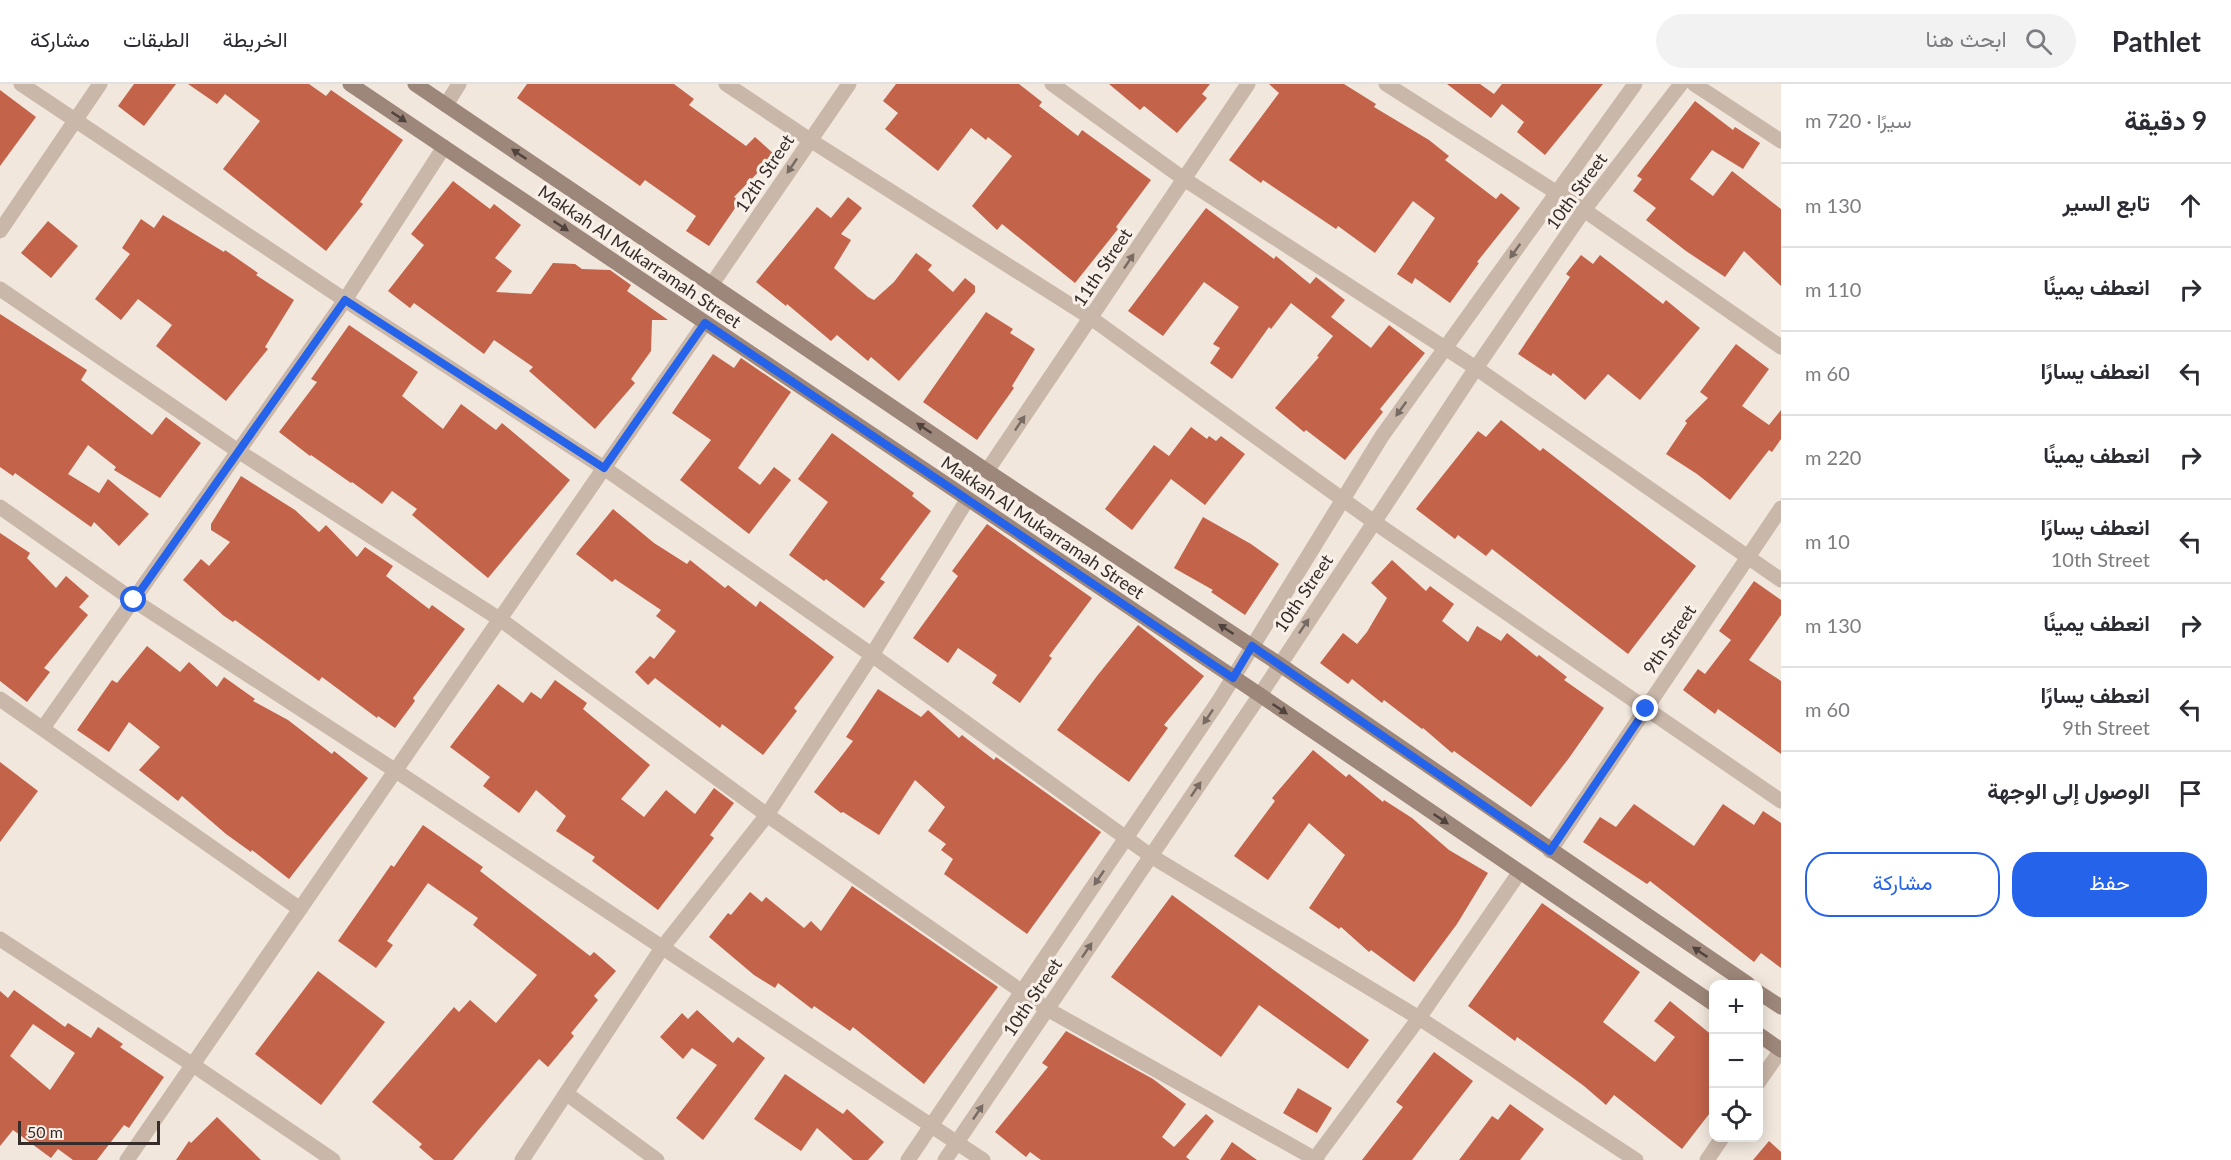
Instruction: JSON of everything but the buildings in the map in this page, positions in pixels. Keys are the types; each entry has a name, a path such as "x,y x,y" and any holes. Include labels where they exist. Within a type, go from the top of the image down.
{"main road":[{"name":"Makkah Al Mukarramah Street","path":"350,84 1260,695 1709,1001"},
{"name":"Makkah Al Mukarramah Street","path":"415,84 987,471 1279,664 1742,980"},
{"path":"1763,995 1781,1007"},
{"path":"1763,1037 1781,1050"}],"street":[{"path":"21,84 345,300 604,468 1151,856 1419,1018 1636,1160"},
{"path":"0,231 100,84"},
{"path":"446,105 459,84"},
{"path":"726,84 810,140 1091,318 1374,522 1781,801"},
{"name":"12th Street","path":"712,284 849,84"},
{"path":"1052,84 1184,179 1476,368 1781,580"},
{"name":"11th Street","path":"987,471 1248,84"},
{"path":"1386,84 1584,210 1781,347"},
{"name":"10th Street","path":"908,1160 1233,678 1382,436 1635,84"},
{"name":"10th Street","path":"945,1160 1260,695 1476,368 1584,210 1681,84"},
{"path":"1694,84 1781,141"},
{"path":"43,728 345,300 444,147"},
{"path":"0,288 238,451 501,620 767,815 1047,1009 1316,1160 1419,1018 1519,873"},
{"path":"127,1160 705,323"},
{"path":"522,1160 662,948 767,815 872,656 967,500"},
{"path":"0,507 134,600 983,1160"},
{"name":"9th Street","path":"1550,851 1781,508"},
{"path":"0,699 300,909"},
{"path":"0,939 333,1160"},
{"path":"1763,1076 1781,1050"},
{"path":"567,1094 657,1160"},
{"path":"1707,1160 1719,1142"}],"route":[{"path":"134,600 345,300 604,468 705,323 1233,678 1252,646 1550,851 1646,709"}]}
